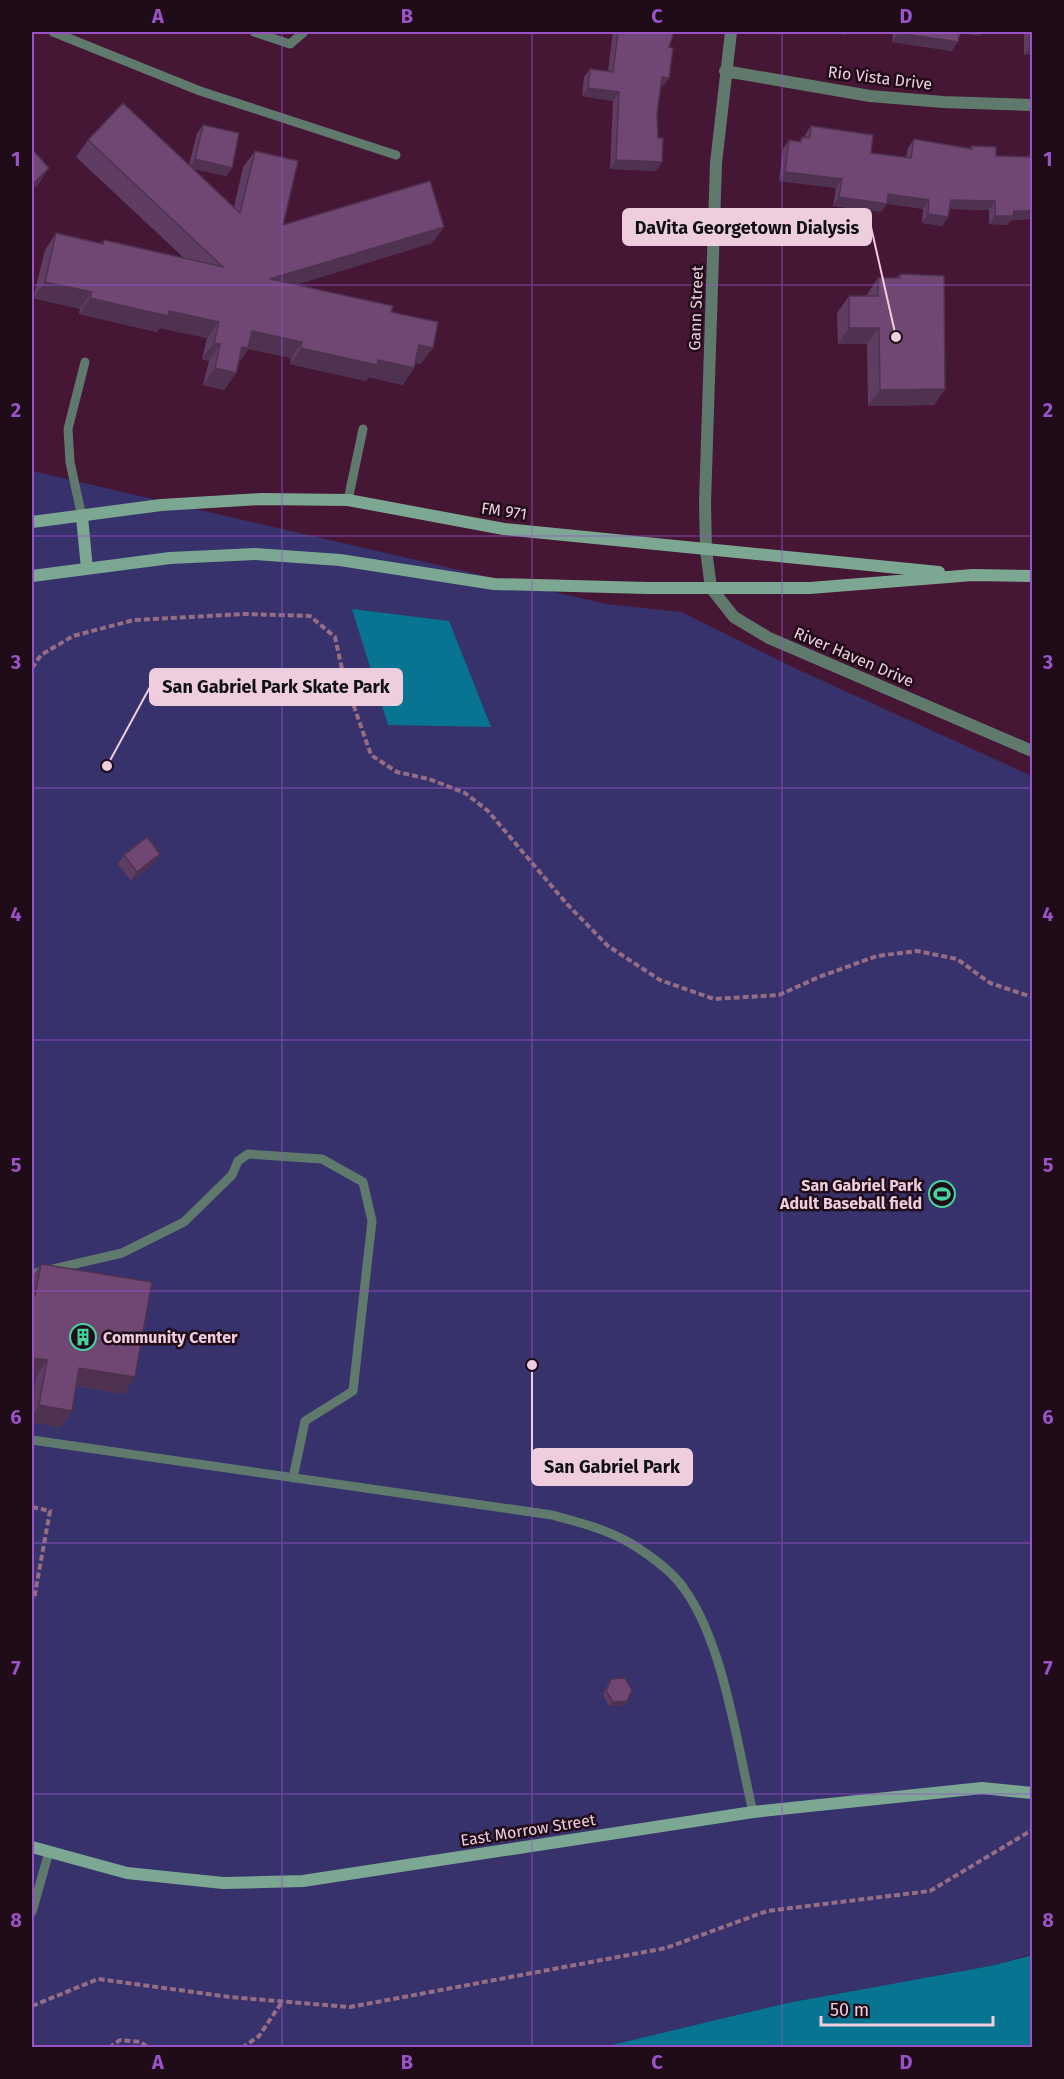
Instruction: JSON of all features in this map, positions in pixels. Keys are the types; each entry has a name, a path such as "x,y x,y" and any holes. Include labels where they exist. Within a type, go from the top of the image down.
{"main road":[{"name":"FM 971","path":"32,522 172,504 261,499 348,500 504,529 973,575 1032,576"},
{"path":"82,517 87,569"},
{"name":"FM 971","path":"32,576 170,558 255,555 340,560 494,584 810,588 973,575"},
{"name":"East Morrow Street","path":"32,1847 127,1873 223,1883 303,1881 753,1812 982,1788 1032,1793"}],"street":[{"name":"Gann Street","path":"706,550 705,503 717,163 725,70 731,32"},
{"name":"Rio Vista Drive","path":"725,70 870,96 943,102 1032,105"},
{"path":"706,550 711,588"},
{"name":"River Haven Drive","path":"711,588 734,617 769,638 1032,752"}],"lane":[{"path":"53,32 200,91 396,155"},
{"path":"254,32 290,44 304,32"},
{"path":"82,517 70,462 69,429 85,362"},
{"path":"348,500 363,429"},
{"path":"32,1274 122,1253 184,1222 202,1208 231,1175 238,1161 248,1154 322,1159 363,1182 372,1221 353,1391 305,1421 293,1478"},
{"path":"32,1440 552,1515 592,1526 629,1542 660,1565 685,1589 713,1642 753,1812"},
{"path":"32,1912 49,1852"}],"path":[{"path":"32,668 41,655 73,636 134,620 245,614 310,616 335,637 344,678 371,755 397,772 429,779 465,793 488,811 566,903 608,946 660,980 714,999 779,995 877,956 917,951 957,959 990,984 1032,996"},
{"path":"32,1508 50,1511 34,1599 32,1598"},
{"path":"32,2006 98,1979 282,2002 350,2007 666,1947 767,1911 930,1891 1032,1830"},
{"path":"242,2048 259,2036 282,2002"},
{"path":"109,2048 120,2040 141,2042 148,2048"}],"shaded area":[{"path":"32,471 606,604 681,612 801,671 1032,776 1032,1954 990,1966 787,2003 603,2047 32,2048"}],"water":[{"path":"352,609 449,621 491,727 388,725"},
{"path":"1032,1955 1032,2047 603,2047 787,2003 990,1966"}],"building":[{"path":"618,32 674,32 669,47 673,48 669,78 662,77 657,114 658,138 663,138 662,162 616,160 619,92 588,88 590,69 613,72"},
{"path":"898,32 960,32 958,42"},
{"path":"1030,32 1032,32 1032,46 1030,46"},
{"path":"123,103 240,213 255,151 298,161 283,225 430,181 444,227 270,279 393,306 391,312 438,322 433,348 419,345 414,368 378,360 377,365 301,348 302,342 252,331 248,348 242,347 236,373 215,368 220,344 214,343 219,322 169,311 168,316 90,298 92,292 45,282 56,233 103,244 104,240 223,267 88,140"},
{"path":"203,125 239,133 232,168 195,159"},
{"path":"811,126 873,135 871,153 911,158 914,139 972,149 972,146 996,147 996,156 1032,157 1032,211 1014,211 1013,216 995,216 995,201 951,200 948,217 928,214 929,200 888,194 887,204 839,197 842,179 785,172 789,140 801,142 802,137 810,138"},
{"path":"32,149 49,168 32,185"},
{"path":"900,274 944,276 945,389 880,390 879,328 849,328 849,296 878,296 878,278 900,278"},
{"path":"147,837 160,854 137,872 124,855"},
{"name":"Community Center","path":"41,1264 152,1282 135,1377 79,1368 72,1411 39,1405 47,1360 32,1358 32,1295 35,1295"},
{"path":"625,1678 632,1690 627,1701 613,1702 606,1691 611,1679"}],"place":[{"name":"DaVita Georgetown Dialysis","path":"896,337"},
{"name":"San Gabriel Park Skate Park","path":"107,766"},
{"name":"San Gabriel Park Adult Baseball field","path":"942,1194"},
{"name":"Community Center","path":"83,1337"},
{"name":"San Gabriel Park","path":"532,1365"}]}
